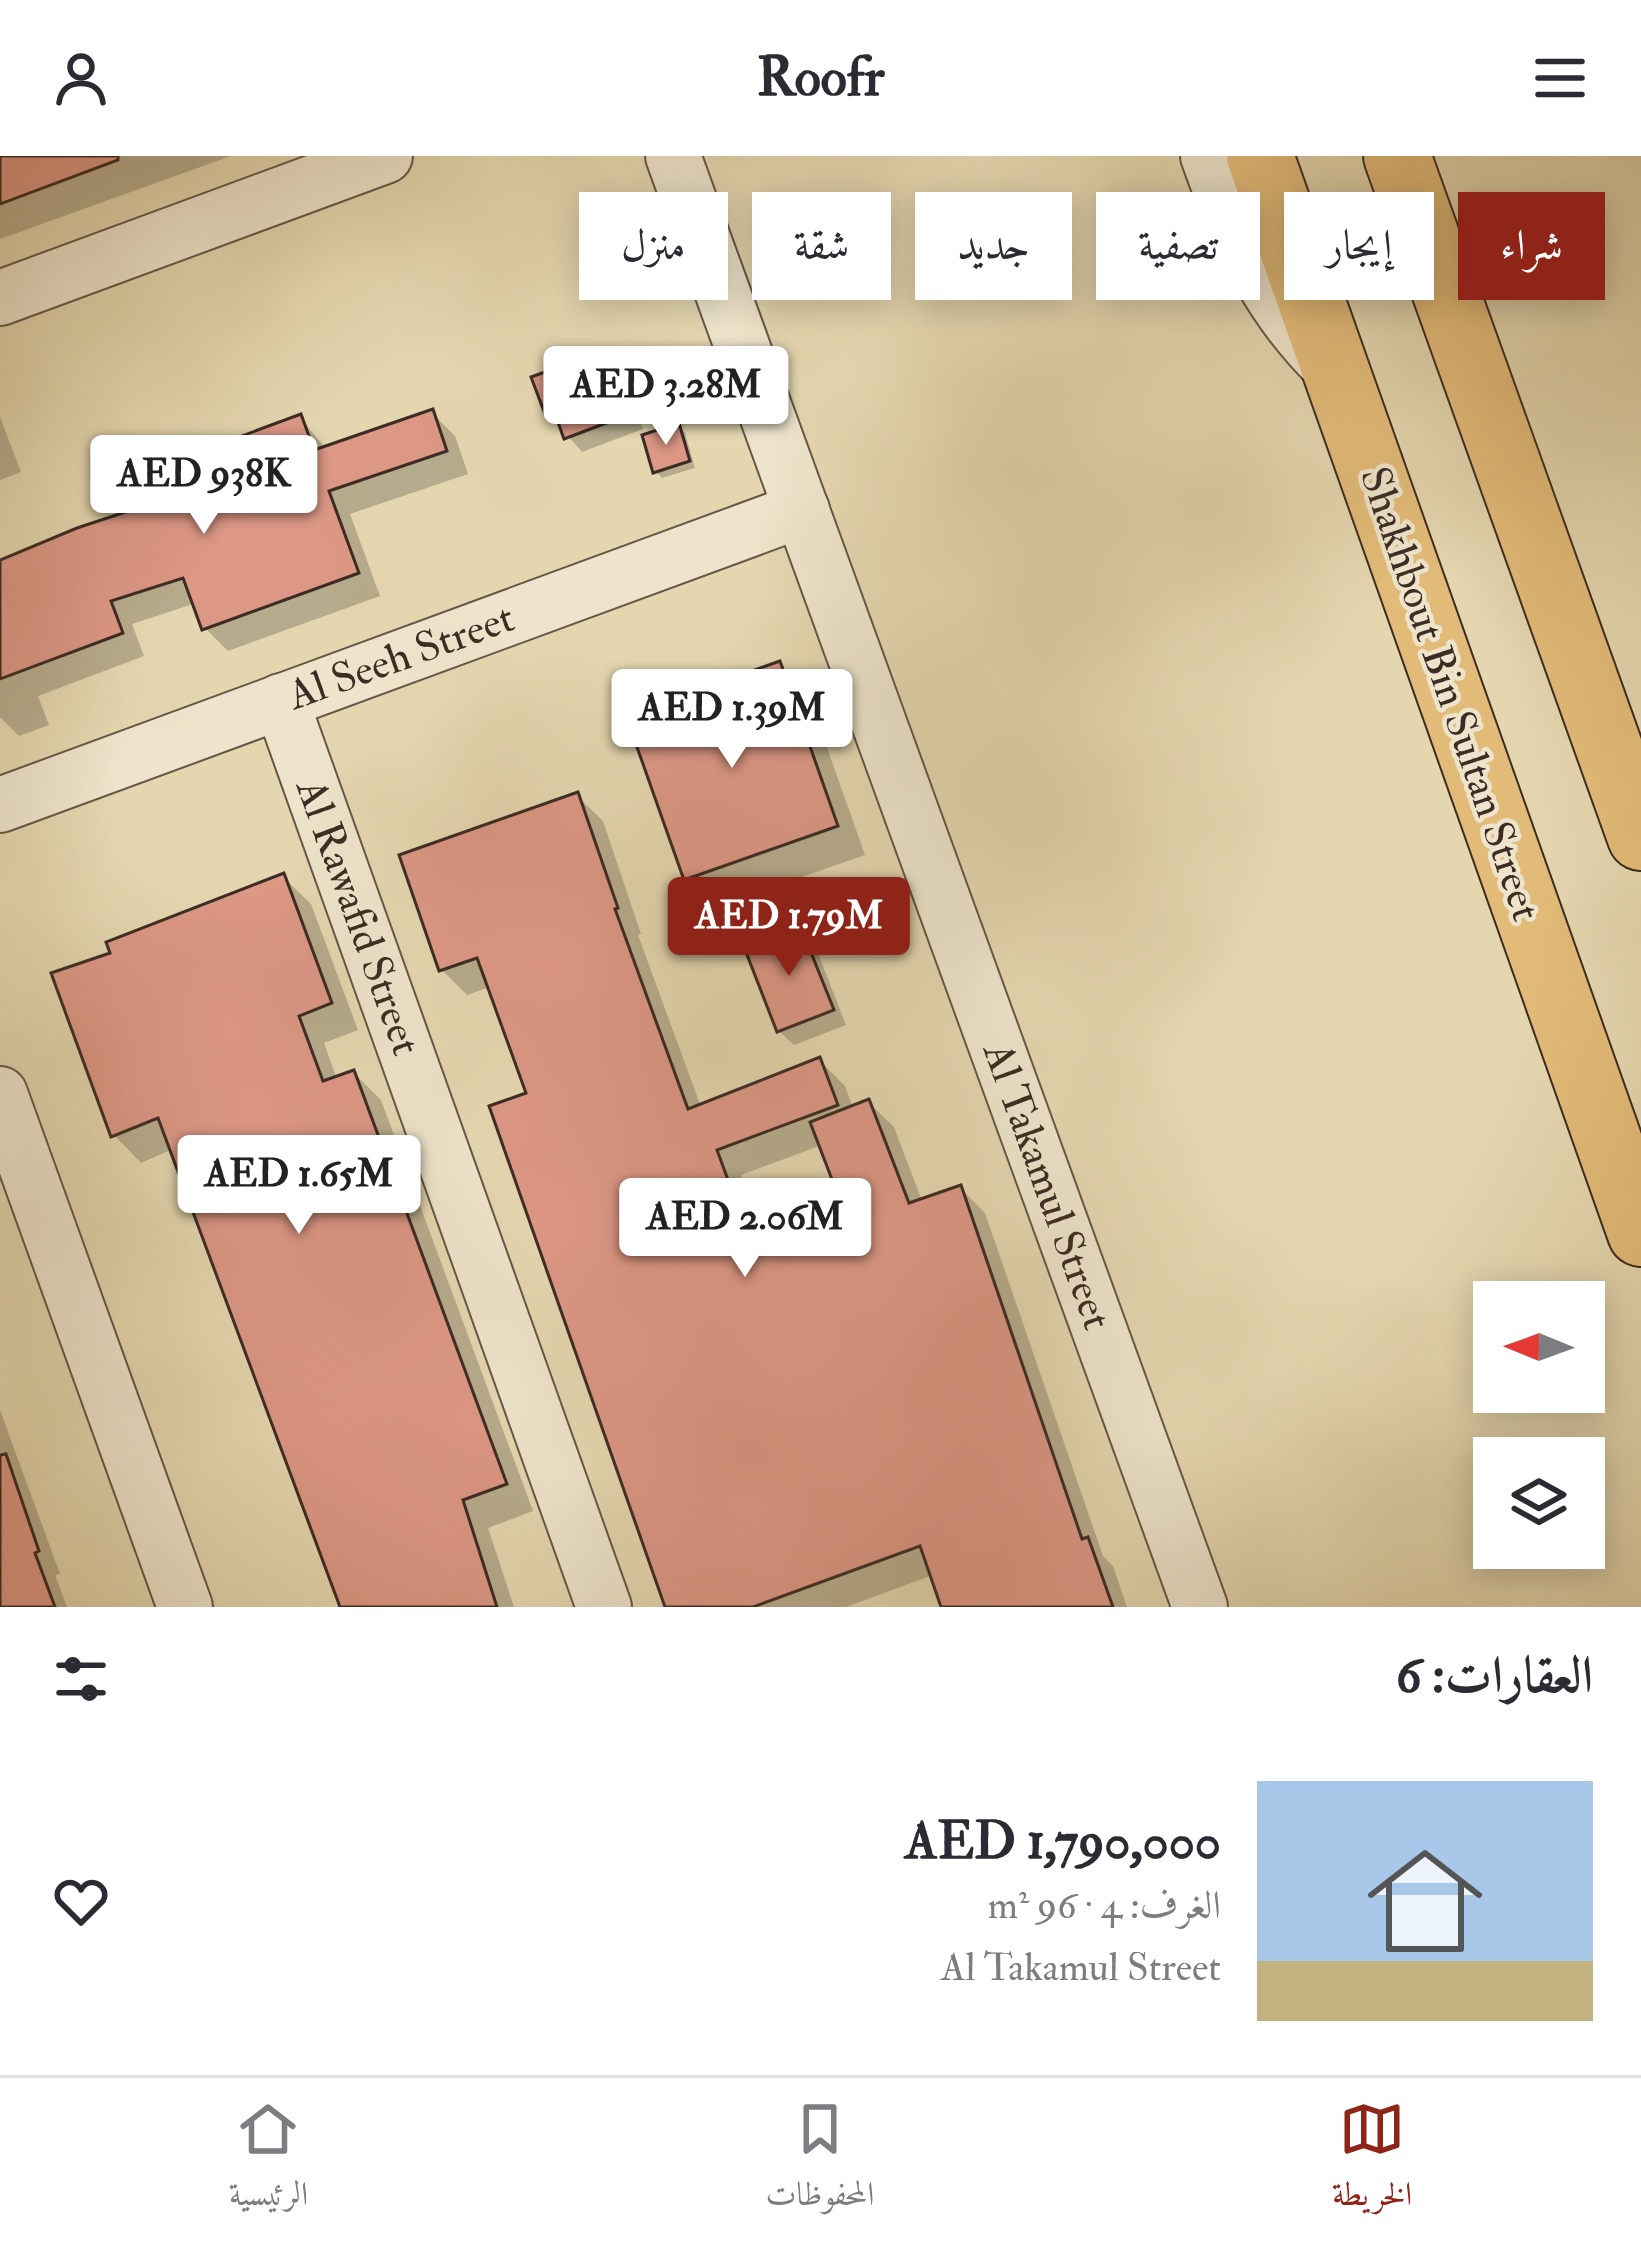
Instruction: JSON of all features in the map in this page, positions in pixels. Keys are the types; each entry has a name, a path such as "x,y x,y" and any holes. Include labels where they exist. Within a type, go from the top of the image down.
{"main road":[{"name":"Shakhbout Bin Sultan Street","path":"1260,156 1641,1233"},
{"path":"1397,156 1641,837"}],"street":[{"path":"0,298 385,156"},
{"name":"Al Takamul Street","path":"673,156 1200,1607"},
{"path":"1208,156 1245,252 1271,297 1302,339 1339,376"},
{"name":"Al Seeh Street","path":"0,805 802,510"},
{"name":"Al Rawafid Street","path":"280,701 604,1607"},
{"path":"0,1094 184,1607"}],"building":[{"path":"0,156 118,156 118,160 0,204"},
{"path":"608,350 630,414 564,439 554,411 545,414 531,377"},
{"path":"433,409 447,451 329,491 359,573 202,630 183,578 111,601 123,633 0,679 0,560 156,502 145,472 301,414 314,450"},
{"path":"679,423 690,461 653,473 642,435"},
{"path":"780,661 838,826 684,880 626,716"},
{"path":"578,792 688,1109 820,1057 838,1105 717,1150 756,1256 849,1224 810,1122 869,1099 909,1203 961,1185 1082,1539 1088,1537 1113,1607 941,1607 920,1546 753,1607 665,1607 489,1106 526,1093 477,958 439,971 399,855"},
{"path":"284,873 332,1003 299,1016 323,1081 354,1070 507,1484 463,1500 497,1607 340,1607 158,1118 111,1137 51,973 110,953 106,942"},
{"path":"800,925 834,1010 777,1032 744,947"},
{"path":"6,1454 55,1607 0,1607 0,1455"}]}
